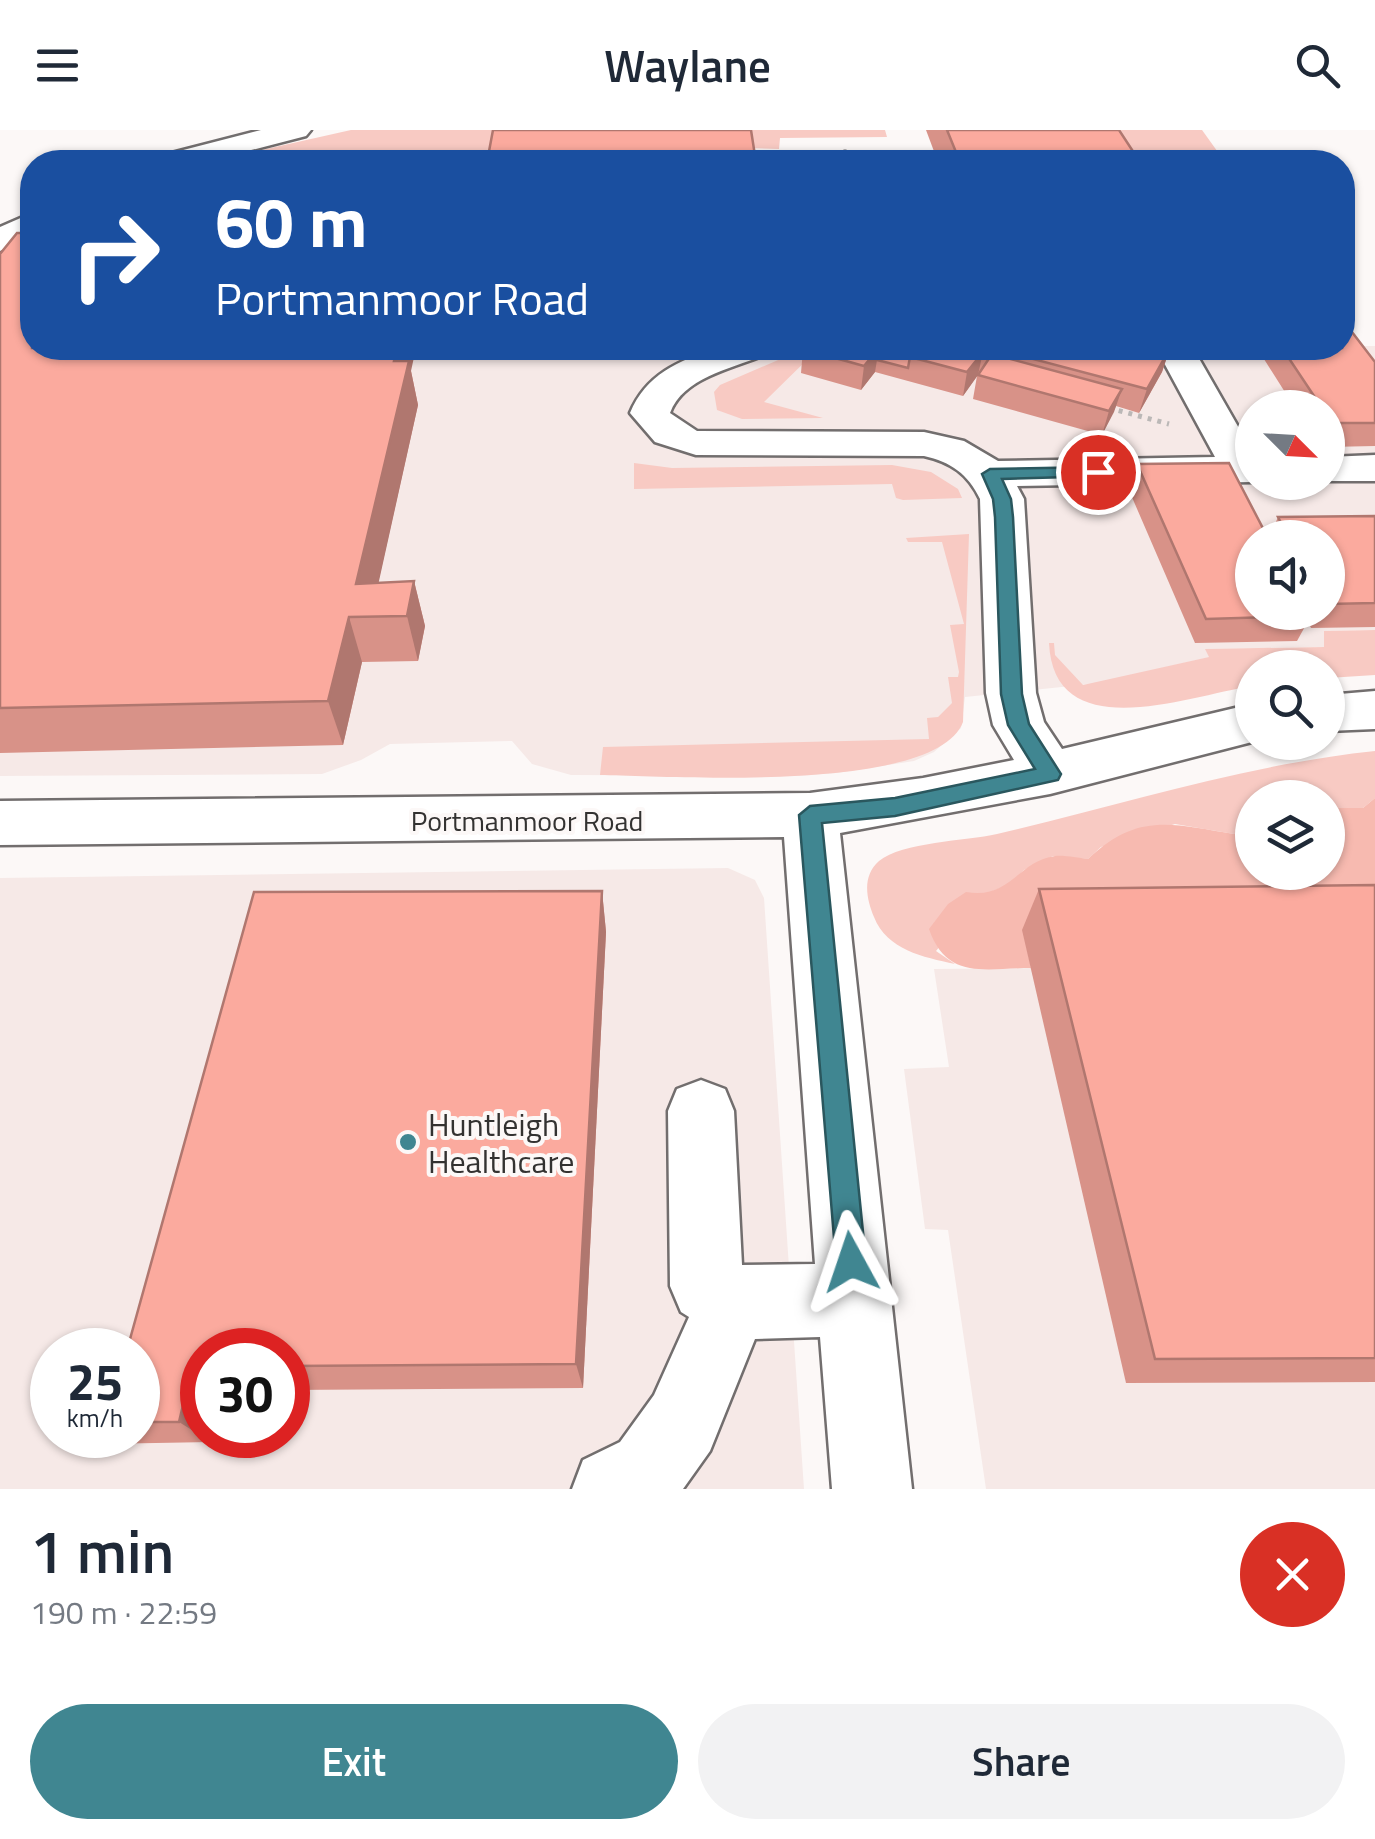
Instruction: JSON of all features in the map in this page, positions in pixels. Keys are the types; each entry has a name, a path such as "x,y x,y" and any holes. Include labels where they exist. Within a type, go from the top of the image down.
{"street":[{"path":"218,150 296,130"},
{"path":"724,360 658,392 650,413 655,424 665,433 696,444 906,442 952,452 972,460 990,474 1002,499 1004,517 1012,694 1019,725 1050,774"},
{"path":"1182,360 1235,451"},
{"path":"990,474 1235,458"},
{"path":"1345,468 1375,468"},
{"path":"1345,712 1375,710"},
{"name":"Portmanmoor Road","path":"0,823 810,815 895,807 1050,774 1235,727"},
{"path":"810,815 872,1489"},
{"path":"701,1112 707,1286 733,1302 854,1300"},
{"path":"612,1489 648,1470 682,1422 733,1302"}],"path":[{"path":"1095,404 1235,456"}],"shaded area":[{"path":"351,130 505,130 501,150 262,150"},
{"path":"744,130 885,130 887,137 780,138 779,149 746,148"},
{"path":"1086,130 1202,130 1216,150 1098,150"},
{"path":"0,263 20,316 20,360 1355,360 1355,346 1375,346 1375,630 1325,631 1325,647 1206,649 1210,657 1091,684 965,697 961,728 934,752 914,761 836,773 571,775 532,764 512,741 390,744 322,774 0,776"},
{"path":"778,360 807,360 764,402 823,418 742,419 717,410 714,392 720,385"},
{"path":"634,463 672,468 892,465 931,472 958,489 962,498 903,500 896,498 892,484 634,489"},
{"path":"969,534 963,722 942,745 904,761 797,776 600,775 603,747 929,739 927,718 938,717 952,703 948,677 958,677 959,672 950,625 964,624 942,542 908,542 906,538"},
{"path":"1375,630 1375,675 1345,677 1345,650 1235,650 1235,689 1128,708 1099,705 1074,695 1057,675 1049,643 1054,643 1055,655 1083,685 1209,657 1205,649 1324,647 1324,631"},
{"path":"1375,751 1375,798 1363,808 1345,808 1345,780 1235,780 1234,834 1175,824 1101,847 1088,859 1053,856 1024,870 1008,885 983,895 936,951 955,964 897,945 880,928 871,910 867,888 870,873 879,861 903,850 997,834 1278,766 1310,760 1345,760 1345,755"},
{"path":"1375,798 1375,926 1023,930 1031,968 984,969 957,964 946,957 929,929 948,904 966,892 993,890 1042,859 1088,859 1123,834 1156,825 1235,833 1235,890 1345,890 1345,808 1363,808"},
{"path":"728,868 755,880 764,898 804,1489 0,1489 0,878"},
{"path":"1375,926 1375,1489 986,1489 948,1230 925,1229 904,1069 949,1067 934,969 1030,968 1022,930"}],"building":[{"path":"493,130 751,130 754,150 489,150"},
{"path":"947,130 1119,130 1132,150 955,150"},
{"path":"20,233 20,360 409,361 356,584 414,581 407,616 349,617 328,701 0,708 0,254"},
{"path":"1355,336 1375,362 1375,423 1345,423 1345,390 1310,390 1290,360 1355,360"},
{"path":"842,360 869,360 864,366"},
{"path":"877,360 909,360 908,368"},
{"path":"921,360 977,360 967,372"},
{"path":"988,360 1014,360 1122,389 1109,411 978,375"},
{"path":"1037,360 1163,360 1147,389"},
{"path":"1229,463 1235,475 1235,500 1248,500 1259,520 1235,520 1235,618 1206,619 1137,464"},
{"path":"1375,516 1375,603 1345,604 1345,520 1278,517"},
{"path":"1345,885 1375,885 1375,1358 1155,1359 1039,889 1345,890"},
{"name":"Huntleigh Healthcare","path":"602,891 576,1364 310,1366 310,1328 180,1328 180,1418 179,1422 160,1422 160,1328 133,1328 254,892"}],"place":[{"name":"Huntleigh Healthcare","path":"408,1142"}],"route":[{"path":"851,1262 810,815 895,807 1050,774 1019,725 1012,694 1006,535 1002,499 990,474 1098,472"}]}
